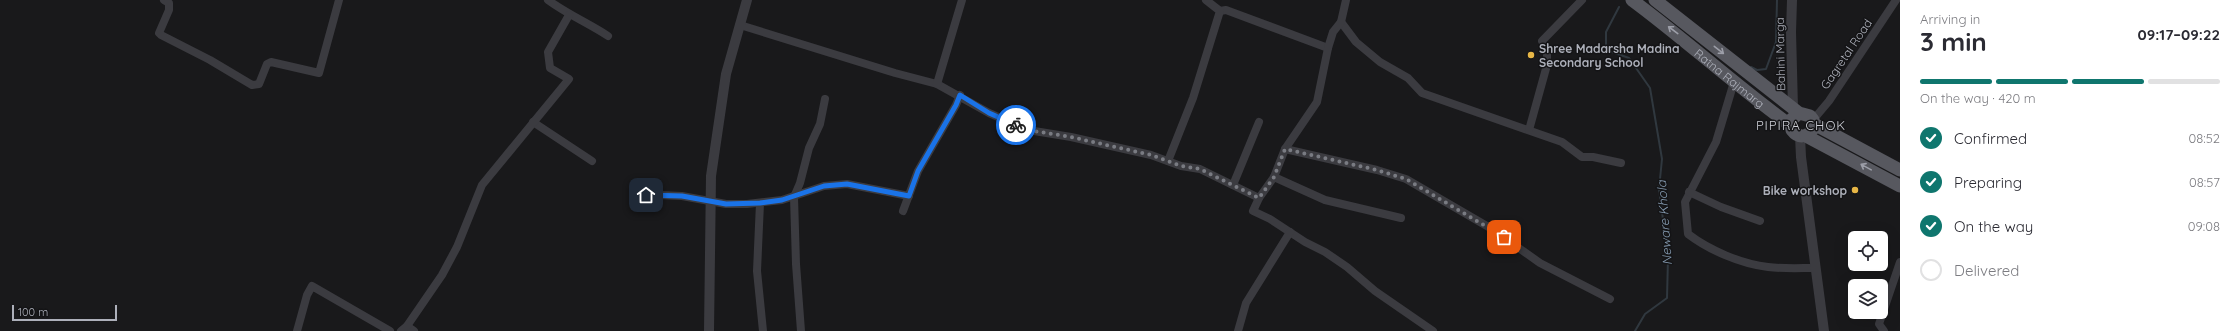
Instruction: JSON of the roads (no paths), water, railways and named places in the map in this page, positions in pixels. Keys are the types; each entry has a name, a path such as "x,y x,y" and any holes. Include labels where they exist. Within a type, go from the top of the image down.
{"main road":[{"name":"Ratna Rajmarg","path":"1632,0 1680,35 1734,82 1790,125 1795,134 1803,136 1900,186"},
{"name":"Ratna Rajmarg","path":"1655,0 1796,111 1810,116 1813,122 1900,170"},
{"path":"1790,125 1796,111"},
{"path":"1803,136 1810,134 1813,122"}],"street":[{"path":"164,0 169,4 169,10 159,32 162,35 210,60 252,85 256,85 259,84 267,64 271,62 319,73 339,0"},
{"path":"548,0 569,15 588,23 608,36"},
{"path":"709,331 711,176 726,74 746,0"},
{"path":"937,84 962,0"},
{"path":"1206,0 1220,11 1226,10 1328,48"},
{"path":"1346,0 1341,22 1332,32 1317,102 1285,149 1274,177 1259,198 1253,212 1290,232 1347,267 1374,291 1433,331"},
{"path":"1529,130 1547,65 1547,51 1542,41 1582,0"},
{"name":"Bahini Marga","path":"1792,0 1791,32 1796,111"},
{"name":"Gagretal Road","path":"1813,122 1829,102 1896,0"},
{"path":"1168,161 1193,98 1220,11"},
{"path":"414,331 404,328 442,274 457,247 482,185 569,79 550,68 548,52 569,15"},
{"path":"1341,22 1356,42 1380,62 1408,78 1422,93 1562,142 1582,157 1593,157 1621,163"},
{"path":"740,25 937,84 960,95 989,113 1028,130 1071,137 1151,155 1181,166 1200,169 1259,198"},
{"path":"1734,82 1716,142 1685,202 1688,234 1700,243 1733,257 1767,267 1815,268"},
{"path":"902,211 918,171 956,105 960,95"},
{"path":"801,331 796,264 794,197 800,183 809,148 820,124 825,99"},
{"path":"533,122 592,161"},
{"path":"1233,185 1259,122"},
{"path":"1803,136 1801,157 1824,331"},
{"path":"1285,149 1377,170 1406,179 1492,229 1540,263 1610,298"},
{"path":"1274,177 1325,200 1401,218"},
{"path":"636,194 682,196 710,202 760,203 794,197 824,186 847,184 909,196"},
{"path":"1689,192 1721,207 1760,221"},
{"path":"760,203 757,271 763,331"},
{"path":"1238,331 1246,303 1290,232"},
{"path":"1884,331 1879,324 1900,262"},
{"path":"297,331 307,296 312,286 390,331"}],"waterway":[{"name":"Neware Khola","path":"1751,67 1757,70 1766,69 1776,42 1777,0"},
{"name":"Neware Khola","path":"1619,7 1606,32 1606,50 1629,58 1650,88 1662,159 1659,189 1668,258 1667,298 1645,314 1635,331"}],"place":[{"name":"Shree Madarsha Madina Secondary School","path":"1531,55"},
{"name":"Bike workshop","path":"1855,190"}],"district":[{"name":"PIPIRA CHOK","path":"1801,125"}]}
